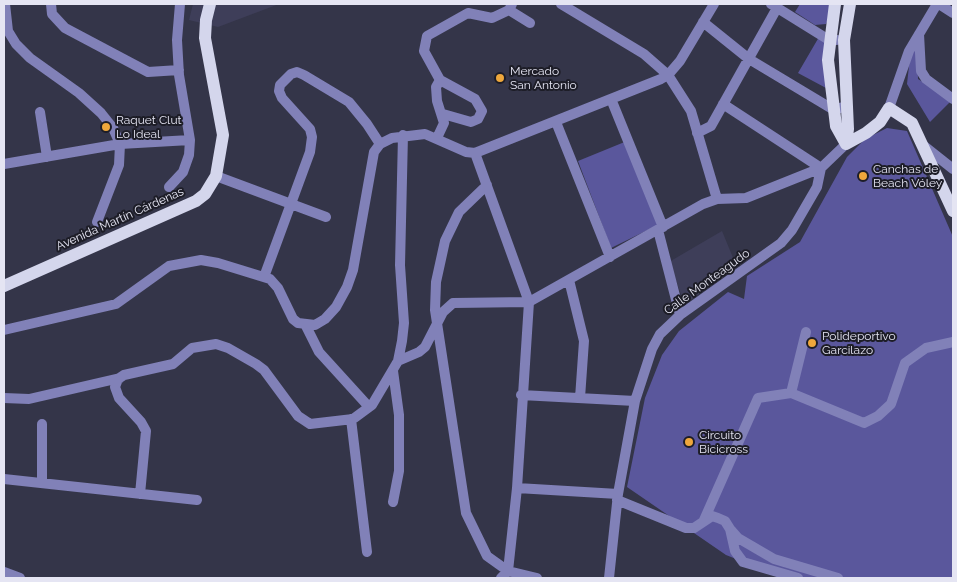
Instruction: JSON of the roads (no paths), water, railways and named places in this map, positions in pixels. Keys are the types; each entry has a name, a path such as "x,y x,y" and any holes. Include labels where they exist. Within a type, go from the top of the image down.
{"main road":[{"name":"Avenida Martín Cárdenas","path":"4,286 196,201 204,194 216,176 223,135 205,38 206,20 210,4"},
{"path":"835,4 828,60 840,108"},
{"path":"850,4 844,40 840,108 836,126 846,144 866,133 880,122 889,108 912,123 953,211"}],"street":[{"path":"5,4 8,31 16,44 30,58 79,93 101,113 113,128 120,144 119,165 97,222"},
{"path":"51,4 52,14 65,28 148,72 179,70"},
{"path":"169,187 183,172 189,155 190,140 179,70 177,40 180,4"},
{"path":"560,4 644,54 668,75 690,111 717,199"},
{"path":"4,330 116,304 170,266 201,260 270,279 278,288 293,319 298,324 306,326 315,325 325,319 336,307 347,287 353,270 374,152 380,144 403,135 425,134 466,152 475,153 611,99 668,75 680,62 714,4"},
{"path":"889,108 909,50 938,4 953,14"},
{"path":"697,134 711,126 749,59 774,6 829,40 844,40"},
{"path":"443,114 471,122 478,119 482,111 475,99 440,80 424,51 427,36 468,13 492,18 511,7 530,22"},
{"path":"703,22 749,59 840,108"},
{"path":"919,33 921,71 926,79 953,98"},
{"path":"264,277 310,152 312,137 310,129 282,98 279,91 280,85 291,74 297,72 304,75 349,102 380,144"},
{"path":"437,138 444,123 443,114 437,101 436,87 440,80"},
{"path":"611,99 661,228 680,315"},
{"path":"723,104 821,168"},
{"path":"40,112 47,157"},
{"path":"556,122 610,257"},
{"path":"4,398 29,399 120,378 124,375 173,364 192,348 216,344 239,353 264,370 303,421 310,424 351,420 362,414 369,407 398,362 404,323 400,288 403,135"},
{"path":"4,164 120,144 190,140"},
{"path":"398,362 425,347 443,312 453,303 529,302 717,199 746,198 821,168 846,144"},
{"path":"924,146 953,169"},
{"path":"475,153 529,302 510,575"},
{"name":"Calle Monteagudo","path":"609,578 617,497 635,401 652,349 660,334 680,315 781,243 792,230 816,187 821,168"},
{"path":"216,176 326,217"},
{"path":"487,185 459,212 445,241 436,282 435,310 466,513 487,556 510,575 537,578"},
{"path":"569,280 584,340 580,398"},
{"path":"306,326 319,352 369,407"},
{"path":"791,393 806,332"},
{"path":"704,520 758,398 791,393 864,423 878,416 891,404 905,363 926,348 953,342"},
{"path":"393,371 399,415 399,470 393,502"},
{"path":"120,378 115,387 119,398 141,422 147,437 140,494"},
{"path":"522,395 635,401"},
{"path":"351,420 367,552"},
{"path":"42,424 42,483"},
{"path":"4,479 197,500"},
{"path":"517,488 617,497 686,528 694,528 712,516 725,522 738,538 774,559 838,578"},
{"path":"730,529 735,551 743,562 798,578"},
{"path":"4,572 20,578"}],"place":[{"name":"Mercado San Antonio","path":"500,78"},
{"name":"Raquet Clut Lo Ideal","path":"106,127"},
{"name":"Canchas de Beach Vóley","path":"863,176"},
{"name":"Polideportivo Garcilazo","path":"812,343"},
{"name":"Circuito Bicicross","path":"689,442"}]}
